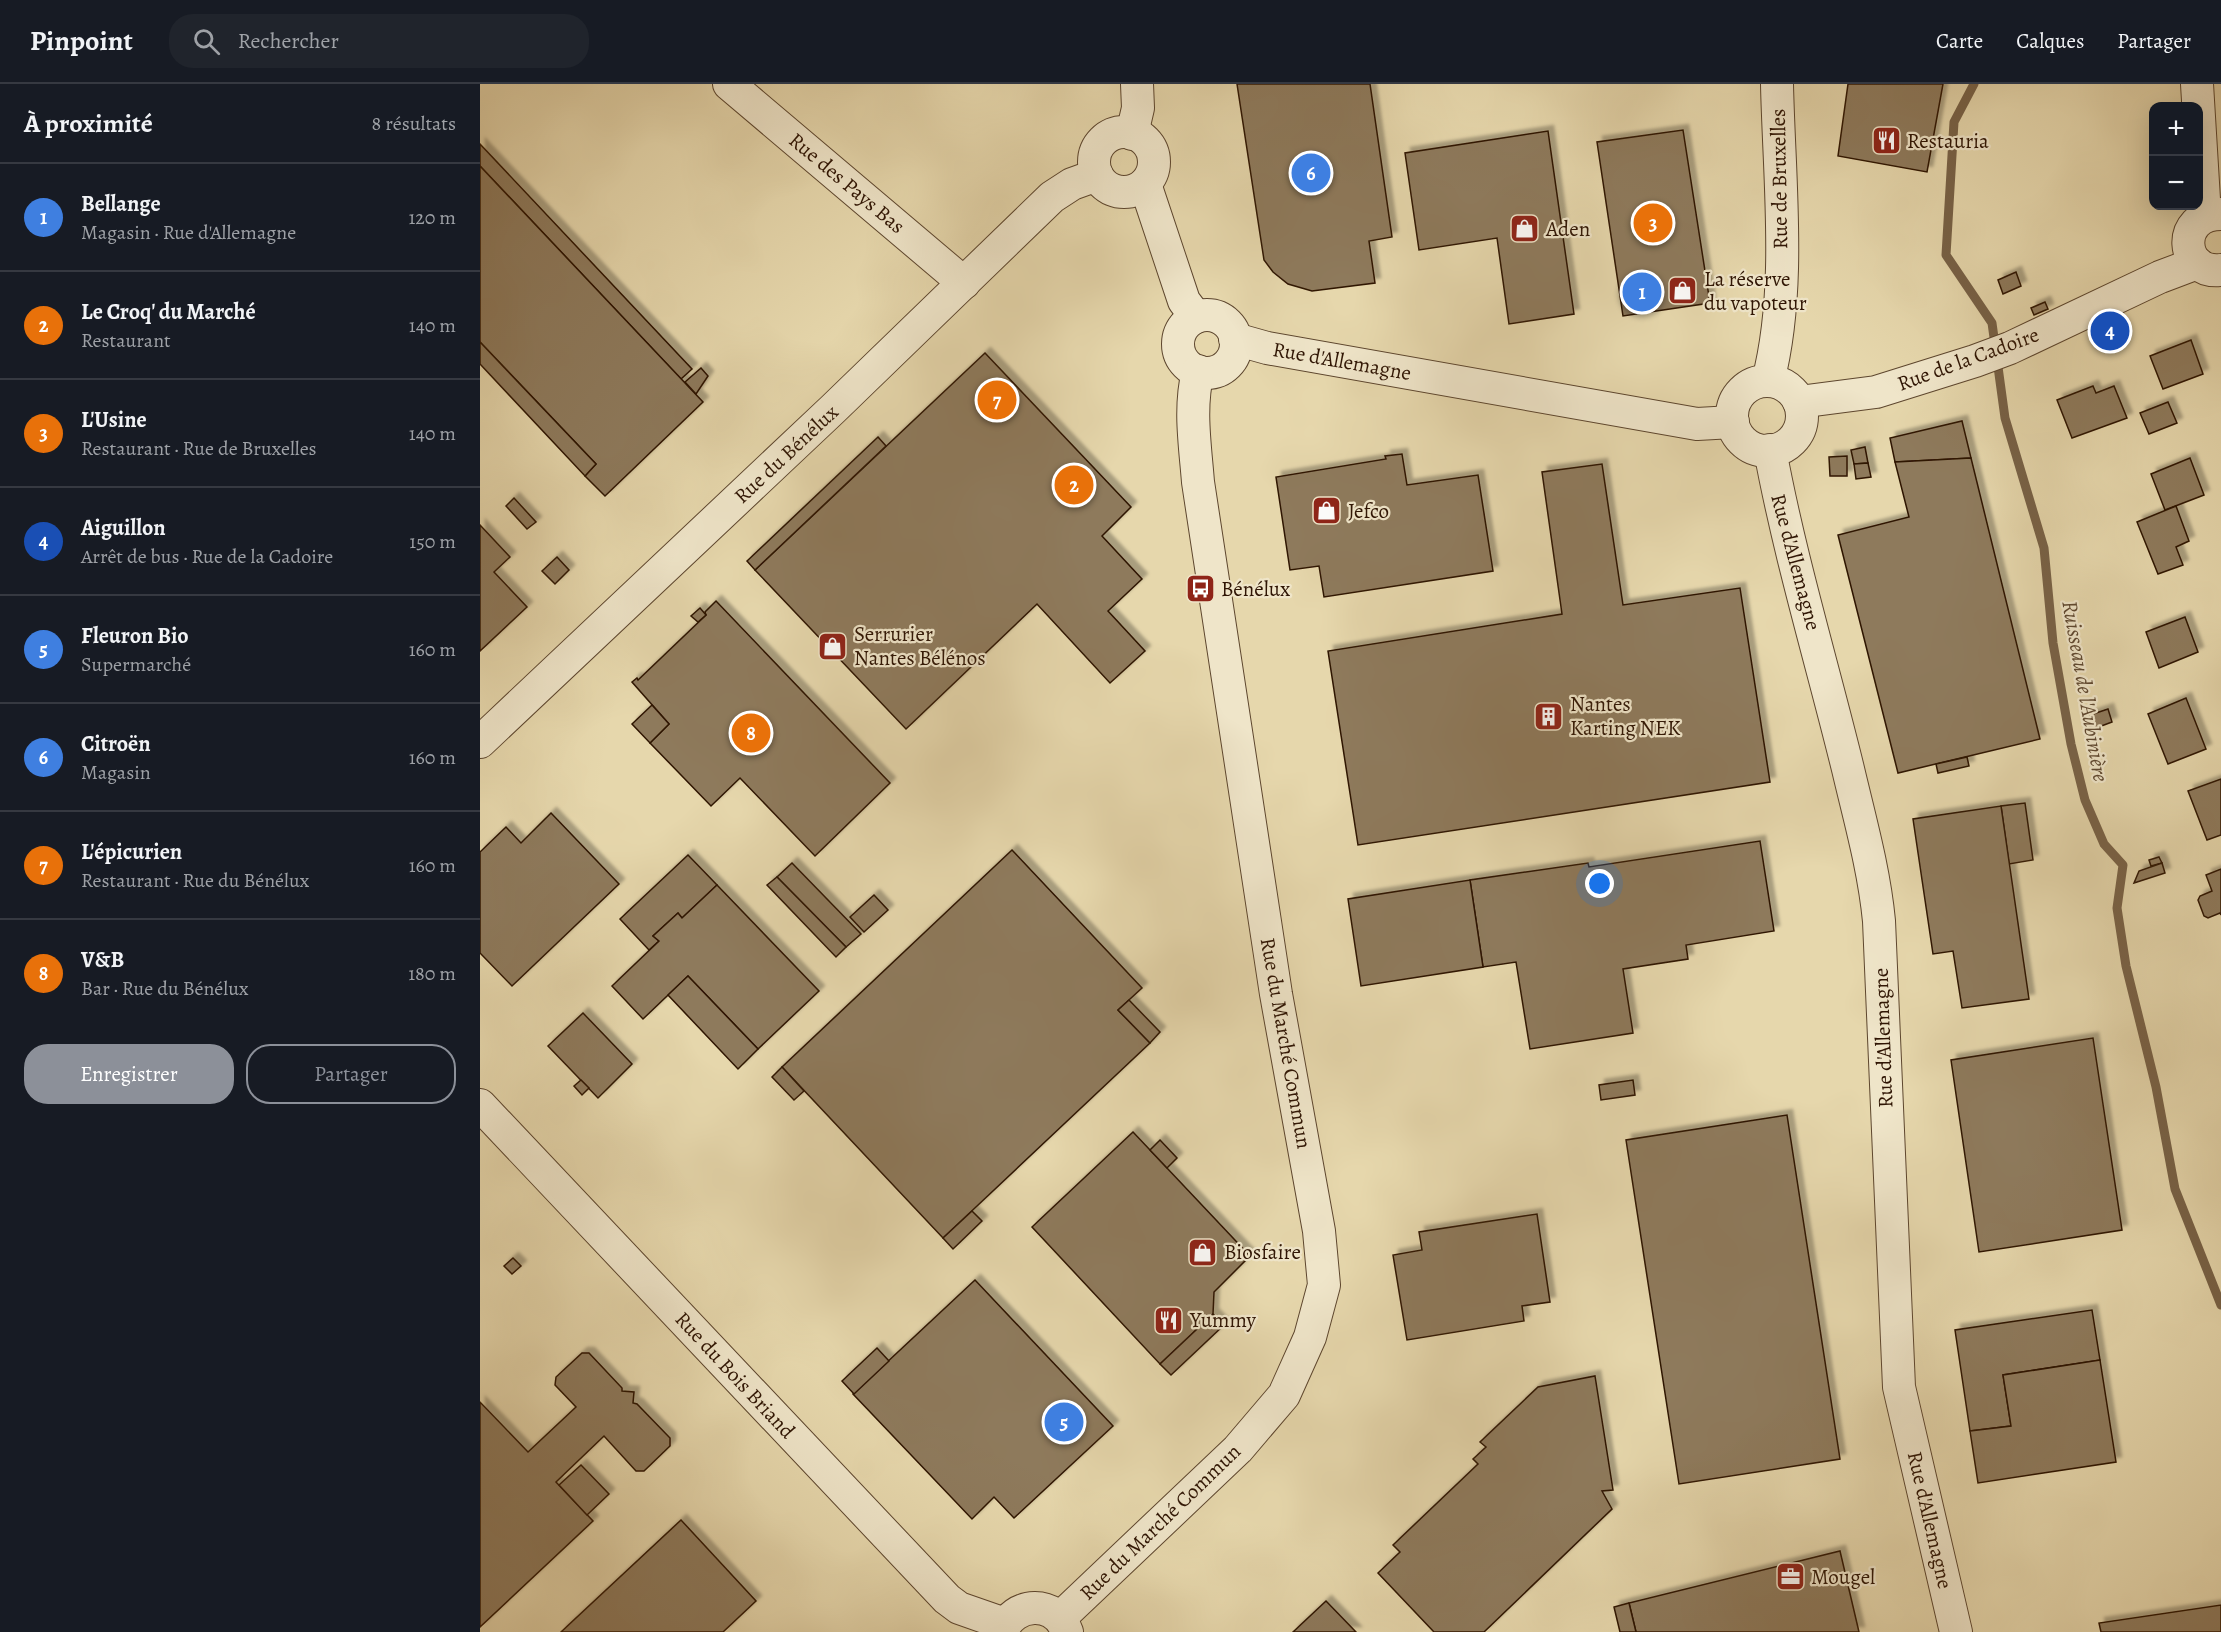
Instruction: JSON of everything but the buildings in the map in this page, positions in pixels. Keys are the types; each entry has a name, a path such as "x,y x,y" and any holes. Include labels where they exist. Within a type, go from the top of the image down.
{"street":[{"name":"Rue des Pays Bas","path":"729,84 964,283"},
{"path":"1132,134 1138,108 1137,84"},
{"name":"Rue de Bruxelles","path":"1768,381 1776,350 1782,297 1777,84"},
{"path":"2197,84 2213,215 2197,221 2188,237 2188,247 2209,267"},
{"path":"1122,133 1132,134 1147,143 1154,160 1150,177 1144,184 1132,191 1118,192 1106,186 1097,175 1095,156 1104,140 1122,133"},
{"name":"Rue du Bénélux","path":"480,742 1052,198 1072,184 1097,175"},
{"path":"1144,184 1184,301 1196,317"},
{"name":"Rue de la Cadoire","path":"1799,402 1876,392 1978,360 2010,348 2160,277 2209,267"},
{"path":"1206,315 1226,322 1235,339 1233,355 1229,362 1215,371 1198,371 1184,361 1178,345 1183,328 1196,317 1206,315"},
{"name":"Rue d'Allemagne","path":"1235,339 1267,348 1697,424 1733,422"},
{"name":"Rue du Marché Commun","path":"1064,1625 1238,1449 1284,1395 1310,1337 1324,1285 1319,1231 1276,994 1198,482 1193,426 1193,397 1198,371"},
{"path":"1768,381 1787,387 1799,402 1801,423 1797,434 1780,448 1760,450 1742,440 1733,422 1735,402 1740,393 1749,386 1768,381"},
{"name":"Rue d'Allemagne","path":"1770,450 1788,537 1817,642 1873,873 1879,921 1899,1387 1956,1632"},
{"name":"Rue du Bois Briand","path":"480,1105 947,1599 959,1608 1003,1628"},
{"path":"1003,1628 1011,1616 1033,1607 1051,1611 1064,1625"}],"waterway":[{"name":"Ruisseau de l'Aubinière","path":"1974,84 1954,122 1946,255 1992,323 2005,418 2044,548 2053,643 2071,744 2085,800 2104,844 2123,865 2117,908 2126,966 2156,1087 2175,1189 2221,1305"}],"place":[{"name":"Restauria","path":"1886,141"},
{"name":"Citroën","path":"1311,173"},
{"name":"L'Usine","path":"1653,223"},
{"name":"Aden","path":"1525,229"},
{"name":"La réserve du vapoteur","path":"1683,291"},
{"name":"Bellange","path":"1642,292"},
{"name":"Aiguillon","path":"2110,331"},
{"name":"L'épicurien","path":"997,400"},
{"name":"Le Croq' du Marché","path":"1074,485"},
{"name":"Jefco","path":"1327,511"},
{"name":"Bénélux","path":"1200,589"},
{"name":"Serrurier Nantes Bélénos","path":"833,646"},
{"name":"Nantes Karting NEK","path":"1549,716"},
{"name":"V&B","path":"751,733"},
{"name":"Biosfaire","path":"1203,1252"},
{"name":"Yummy","path":"1169,1320"},
{"name":"Fleuron Bio","path":"1064,1422"},
{"name":"Mougel","path":"1790,1577"}]}
